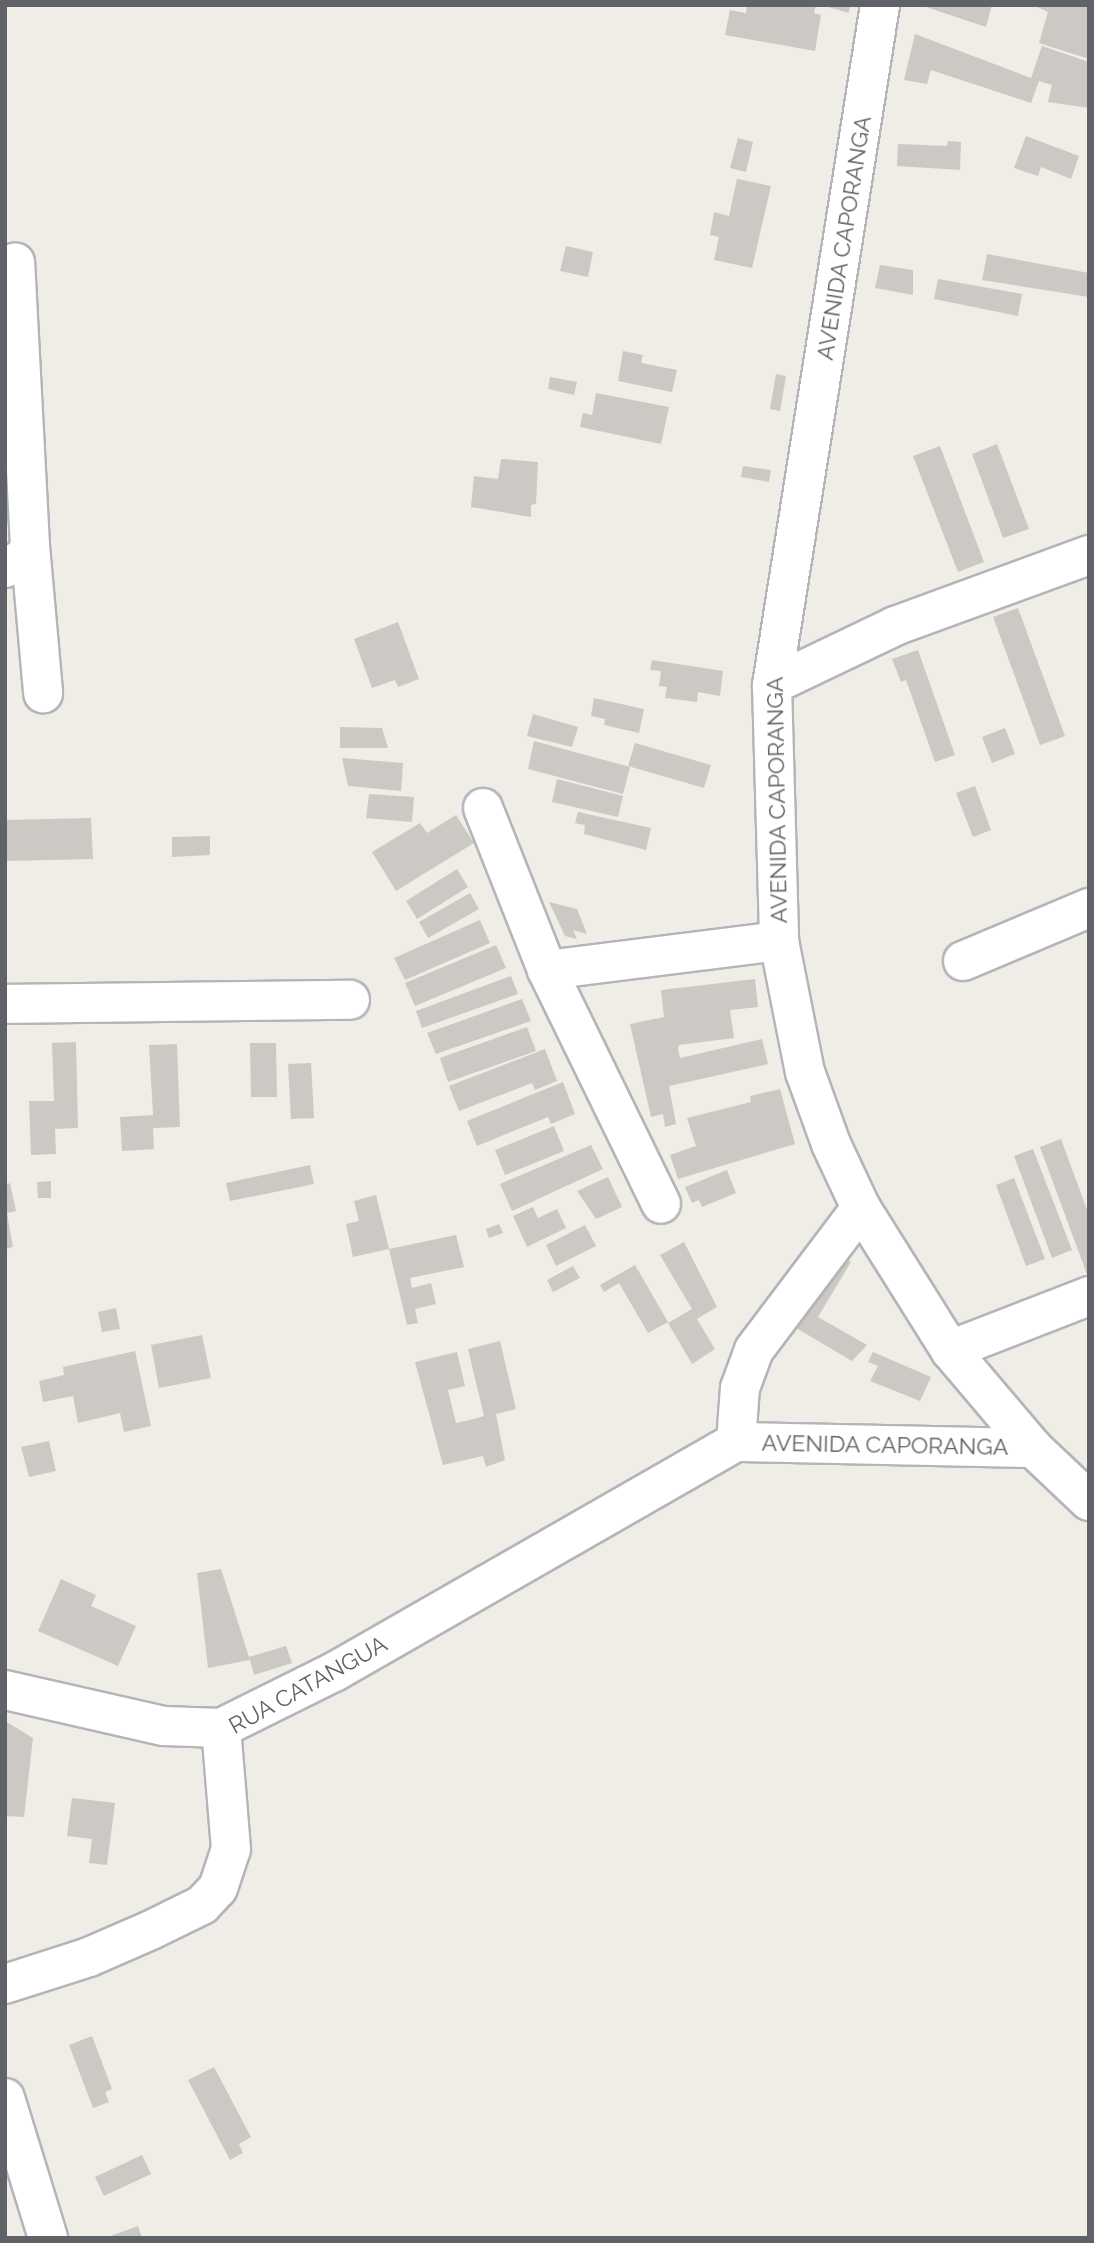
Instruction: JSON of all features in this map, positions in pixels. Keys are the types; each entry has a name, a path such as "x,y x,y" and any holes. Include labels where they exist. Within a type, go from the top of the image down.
{"street":[{"name":"AVENIDA CAPORANGA","path":"880,5 772,685 779,941 805,1072 831,1144 861,1208 950,1350 1034,1448 1089,1501"},
{"path":"15,262 29,494 18,557 43,693"},
{"path":"772,685 895,626 1089,555"},
{"path":"483,808 547,970 661,1204"},
{"path":"963,961 1089,908"},
{"path":"547,970 779,941"},
{"path":"5,1004 350,1000"},
{"path":"736,1442 740,1388 754,1350 861,1208"},
{"path":"950,1350 1089,1296"},
{"name":"AVENIDA CAPORANGA","path":"736,1442 1034,1448"},
{"name":"RUA CATANGUA","path":"5,1984 89,1957 151,1930 202,1905 218,1888 231,1849 221,1728 334,1672 736,1442"},
{"path":"5,1690 164,1726 221,1728"},
{"path":"5,2098 48,2238"}],"building":[{"path":"747,5 816,5 814,13 821,15 815,51 725,35 730,10 746,13"},
{"path":"821,5 850,5 849,13"},
{"path":"920,5 992,5 986,27"},
{"path":"1033,5 1089,5 1089,59 1039,43 1048,12"},
{"path":"915,34 1031,78 1042,46 1089,62 1089,108 1048,102 1052,85 1039,81 1031,103 931,70 927,84 904,80"},
{"path":"1026,136 1079,156 1071,179 1041,167 1038,176 1014,168"},
{"path":"738,138 753,142 746,172 730,168"},
{"path":"948,141 961,142 960,170 897,166 898,144 947,146"},
{"path":"737,179 771,186 752,268 714,260 719,237 710,235 714,212 729,216"},
{"path":"566,246 593,252 588,277 560,271"},
{"path":"987,254 1089,273 1089,297 982,280"},
{"path":"880,265 913,270 913,295 875,288"},
{"path":"938,279 1022,294 1018,316 934,299"},
{"path":"623,351 643,355 641,363 677,370 672,392 618,381"},
{"path":"776,374 786,376 780,411 770,409"},
{"path":"550,377 577,382 574,395 548,389"},
{"path":"596,393 669,407 661,444 580,427 583,413 592,415"},
{"path":"997,444 1029,529 1003,538 972,454"},
{"path":"940,446 984,562 958,572 913,456"},
{"path":"501,459 538,462 536,504 531,505 531,517 471,507 474,476 498,479"},
{"path":"743,466 771,470 769,482 741,477"},
{"path":"1018,608 1065,736 1040,745 993,617"},
{"path":"398,622 419,679 398,687 395,680 372,688 354,639"},
{"path":"918,650 955,755 935,762 906,680 901,682 892,659"},
{"path":"652,660 723,671 720,696 698,692 697,702 665,698 667,687 659,686 661,671 650,670"},
{"path":"594,698 644,709 639,733 604,725 605,719 591,716"},
{"path":"533,714 578,727 572,747 527,736"},
{"path":"340,727 382,728 388,748 340,748"},
{"path":"1005,728 1015,754 992,763 982,737"},
{"path":"534,741 630,767 623,794 528,769"},
{"path":"635,743 711,765 704,788 628,766"},
{"path":"342,758 403,763 401,791 348,786"},
{"path":"557,779 623,796 618,817 552,802"},
{"path":"975,786 991,830 973,837 956,793"},
{"path":"369,794 414,797 412,822 366,818"},
{"path":"578,812 651,828 646,850 584,834 585,825 575,823"},
{"path":"456,815 474,843 396,891 372,852 420,823 427,833"},
{"path":"91,818 93,859 5,861 5,820"},
{"path":"210,836 210,855 172,857 172,837"},
{"path":"457,869 468,887 417,919 406,901"},
{"path":"470,893 479,909 428,938 419,922"},
{"path":"549,902 577,909 587,934 573,930 577,939 565,936"},
{"path":"480,920 490,943 405,980 394,958"},
{"path":"496,945 506,968 415,1006 405,983"},
{"path":"511,976 518,994 422,1028 416,1011"},
{"path":"755,979 758,1007 730,1010 734,1038 679,1045 678,1049 680,1058 762,1039 768,1064 669,1086 676,1124 665,1127 663,1114 651,1117 630,1024 664,1017 661,990"},
{"path":"522,999 531,1021 436,1054 427,1033"},
{"path":"527,1027 536,1051 448,1082 440,1058"},
{"path":"76,1042 78,1128 55,1129 56,1154 31,1155 29,1101 54,1101 52,1043"},
{"path":"250,1043 276,1043 277,1097 251,1097"},
{"path":"177,1044 180,1127 153,1128 154,1149 122,1151 120,1117 153,1115 149,1045"},
{"path":"545,1049 557,1081 535,1090 532,1083 459,1111 449,1086"},
{"path":"311,1063 314,1118 291,1119 288,1064"},
{"path":"563,1082 575,1114 551,1124 548,1117 477,1146 467,1121"},
{"path":"780,1089 795,1144 678,1179 670,1155 696,1146 687,1118 751,1102 750,1096"},
{"path":"554,1126 564,1151 505,1175 495,1150"},
{"path":"1061,1139 1089,1215 1089,1280 1040,1147"},
{"path":"591,1145 603,1169 512,1211 500,1184"},
{"path":"1033,1149 1072,1250 1052,1258 1014,1156"},
{"path":"310,1165 314,1184 230,1201 226,1183"},
{"path":"727,1170 736,1193 702,1207 699,1200 692,1203 685,1187"},
{"path":"608,1177 622,1207 596,1219 577,1191"},
{"path":"1014,1178 1045,1259 1026,1266 996,1185"},
{"path":"51,1181 51,1198 38,1198 37,1182"},
{"path":"10,1183 16,1211 7,1213 13,1247 5,1249 5,1185"},
{"path":"376,1195 389,1249 353,1257 346,1224 359,1221 354,1201"},
{"path":"533,1207 538,1218 557,1209 566,1228 527,1247 513,1216"},
{"path":"499,1224 503,1233 489,1238 486,1229"},
{"path":"585,1225 596,1246 556,1266 546,1245"},
{"path":"456,1235 464,1267 410,1278 412,1288 431,1283 436,1304 415,1309 418,1323 407,1325 389,1249"},
{"path":"684,1242 717,1307 697,1319 715,1349 692,1364 668,1323 692,1309 660,1255"},
{"path":"837,1251 851,1262 818,1317 867,1345 852,1361 786,1322"},
{"path":"635,1265 668,1322 648,1333 619,1283 604,1292 600,1285"},
{"path":"573,1266 580,1278 553,1292 547,1280"},
{"path":"116,1308 120,1329 102,1332 98,1312"},
{"path":"202,1335 211,1378 159,1388 151,1345"},
{"path":"500,1341 516,1409 496,1414 505,1460 486,1467 483,1456 443,1465 415,1362 457,1352 465,1386 448,1390 456,1423 474,1419 484,1416 468,1349"},
{"path":"135,1351 151,1426 124,1432 120,1413 78,1423 73,1396 43,1402 39,1381 64,1375 63,1367"},
{"path":"873,1352 931,1377 920,1401 870,1381 878,1366 868,1362"},
{"path":"49,1441 56,1471 29,1477 21,1447"},
{"path":"221,1569 249,1657 286,1646 292,1663 254,1675 250,1660 208,1668 197,1573"},
{"path":"61,1579 96,1595 91,1606 136,1626 118,1666 38,1631"},
{"path":"5,1721 33,1738 24,1817 5,1816"},
{"path":"72,1798 115,1803 107,1865 89,1863 92,1839 67,1836"},
{"path":"92,2036 112,2089 105,2092 109,2102 93,2108 69,2045"},
{"path":"214,2067 251,2137 239,2144 243,2153 230,2160 188,2080"},
{"path":"142,2155 151,2174 104,2196 95,2177"},
{"path":"138,2226 142,2238 108,2238 108,2237"}]}
